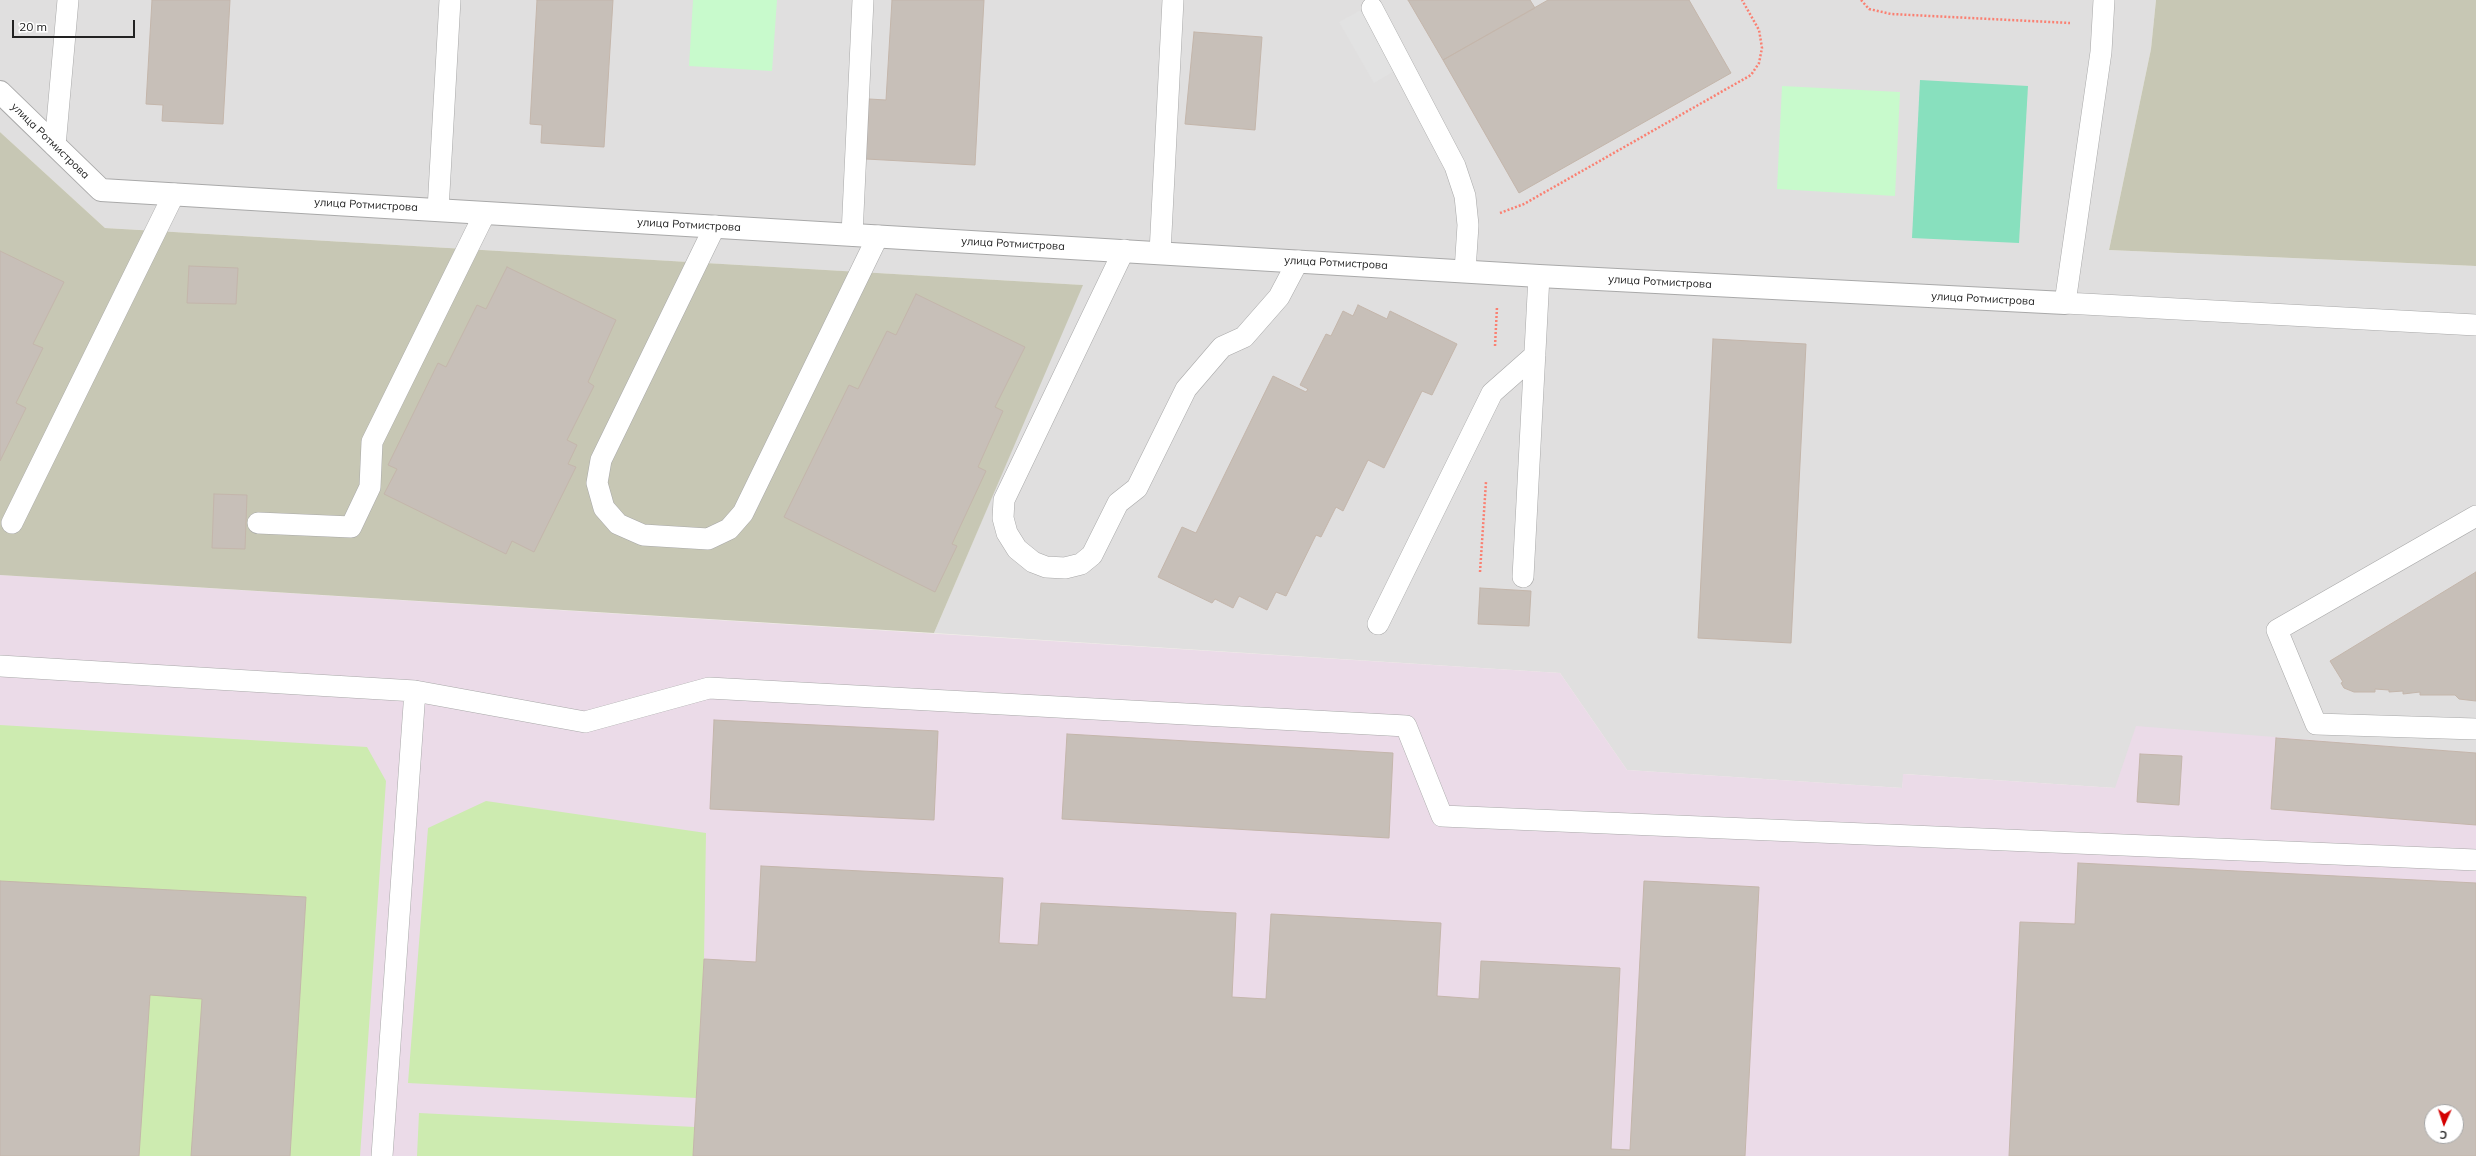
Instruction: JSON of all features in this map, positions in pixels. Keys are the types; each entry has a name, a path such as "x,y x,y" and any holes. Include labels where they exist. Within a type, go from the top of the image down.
{"street":[{"name":"улица Ротмистрова","path":"2,97 101,190 1539,276 2065,303"}],"lane":[{"path":"55,146 68,0"},
{"path":"438,210 450,0"},
{"path":"852,235 863,0"},
{"path":"1160,253 1173,0"},
{"path":"2104,0 2101,52 2065,303 2476,325"},
{"path":"1372,8 1455,166 1465,196 1468,219 1465,271"},
{"path":"12,523 174,194"},
{"path":"258,523 351,527 370,487 372,442 485,213"},
{"path":"715,226 601,460 597,483 604,508 618,524 643,535 708,539 729,530 743,513 878,236"},
{"path":"1124,250 1004,500 1003,518 1007,533 1017,549 1033,562 1046,567 1065,568 1081,564 1092,555 1118,503 1137,488 1186,389 1222,347 1244,337 1279,297 1298,261"},
{"path":"1523,577 1539,276"},
{"path":"1378,624 1492,393 1535,355"},
{"path":"2476,516 2277,630 2316,724 2476,729"},
{"path":"0,666 415,691 585,722 709,688 1406,726 1442,816 2476,860"},
{"path":"382,1156 415,691"}],"path":[{"path":"1468,219 1514,209 1751,74 1759,63 1762,48 1759,30 1742,0"},
{"path":"1861,0 1869,9 1891,14 2102,25"},
{"path":"1492,393 1498,304"},
{"path":"1480,572 1486,478"}],"shaded area":[{"path":"0,0 2156,0 2151,49 2109,250 2476,266 2476,753 2276,738 2115,788 1904,774 1902,788 1627,770 1560,673 934,633 1082,285 105,228 0,132"},
{"path":"2156,0 2476,0 2476,266 2109,250 2151,49"},
{"path":"1361,10 1396,70 1374,83 1339,22"},
{"path":"0,132 105,228 1083,285 934,633 0,575"},
{"path":"0,575 1560,673 1627,770 1902,788 1903,774 2115,788 2136,726 2476,753 2476,1156 0,1156"}],"green space":[{"path":"693,0 777,0 772,71 689,66"},
{"path":"1920,80 2028,86 2019,243 1912,238"},
{"path":"1782,86 1900,92 1895,196 1777,189"},
{"path":"0,725 367,747 386,781 360,1156 0,1156"},
{"path":"486,801 706,833 704,959 696,1098 408,1083 428,828"},
{"path":"419,1113 695,1127 693,1156 417,1156"}],"building":[{"path":"152,0 230,0 223,124 162,121 163,105 146,104"},
{"path":"537,0 613,0 604,147 541,143 542,125 530,124"},
{"path":"892,0 984,0 975,165 866,159 869,99 886,100"},
{"path":"1408,0 1530,0 1535,8 1443,60"},
{"path":"1548,0 1689,0 1731,73 1519,193 1443,60"},
{"path":"1194,32 1262,37 1255,130 1185,124"},
{"path":"0,251 64,282 33,344 43,348 16,403 26,408 0,461"},
{"path":"189,266 238,268 236,304 187,303"},
{"path":"507,267 616,320 588,382 594,386 567,440 577,445 568,464 576,467 534,552 512,541 506,554 384,494 397,469 388,465 438,363 446,367 477,305 486,309"},
{"path":"916,294 1025,347 995,407 1003,411 978,467 986,471 952,544 957,546 935,592 784,517 849,385 858,389 887,331 896,335"},
{"path":"1358,305 1387,319 1390,311 1457,344 1432,395 1422,391 1384,468 1368,460 1343,511 1336,507 1321,537 1316,535 1286,596 1276,592 1267,610 1239,596 1233,608 1215,599 1212,603 1158,577 1182,527 1196,533 1273,376 1306,392 1308,389 1300,385 1326,334 1331,336 1343,311 1353,316"},
{"path":"1713,339 1806,344 1791,643 1698,638"},
{"path":"214,494 247,495 245,549 212,548"},
{"path":"2476,572 2476,701 2459,699 2455,695 2420,695 2420,692 2403,694 2403,691 2389,692 2389,690 2375,689 2375,692 2354,692 2344,688 2341,683 2343,682 2330,661"},
{"path":"1480,588 1531,591 1529,626 1478,624"},
{"path":"714,720 938,731 934,820 710,809"},
{"path":"1067,734 1393,753 1389,838 1062,819"},
{"path":"2276,738 2476,753 2476,825 2271,809"},
{"path":"2140,754 2182,756 2179,805 2137,802"},
{"path":"2078,863 2476,883 2476,1156 2009,1156 2020,922 2075,924"},
{"path":"761,866 1003,878 999,943 1038,945 1041,903 1236,913 1232,997 1266,999 1271,914 1441,923 1437,996 1479,999 1481,961 1620,968 1611,1149 1630,1150 1644,881 1759,887 1745,1156 693,1156 704,959 756,962"},
{"path":"0,881 306,897 290,1156 191,1156 202,999 150,995 139,1156 0,1156"}]}
